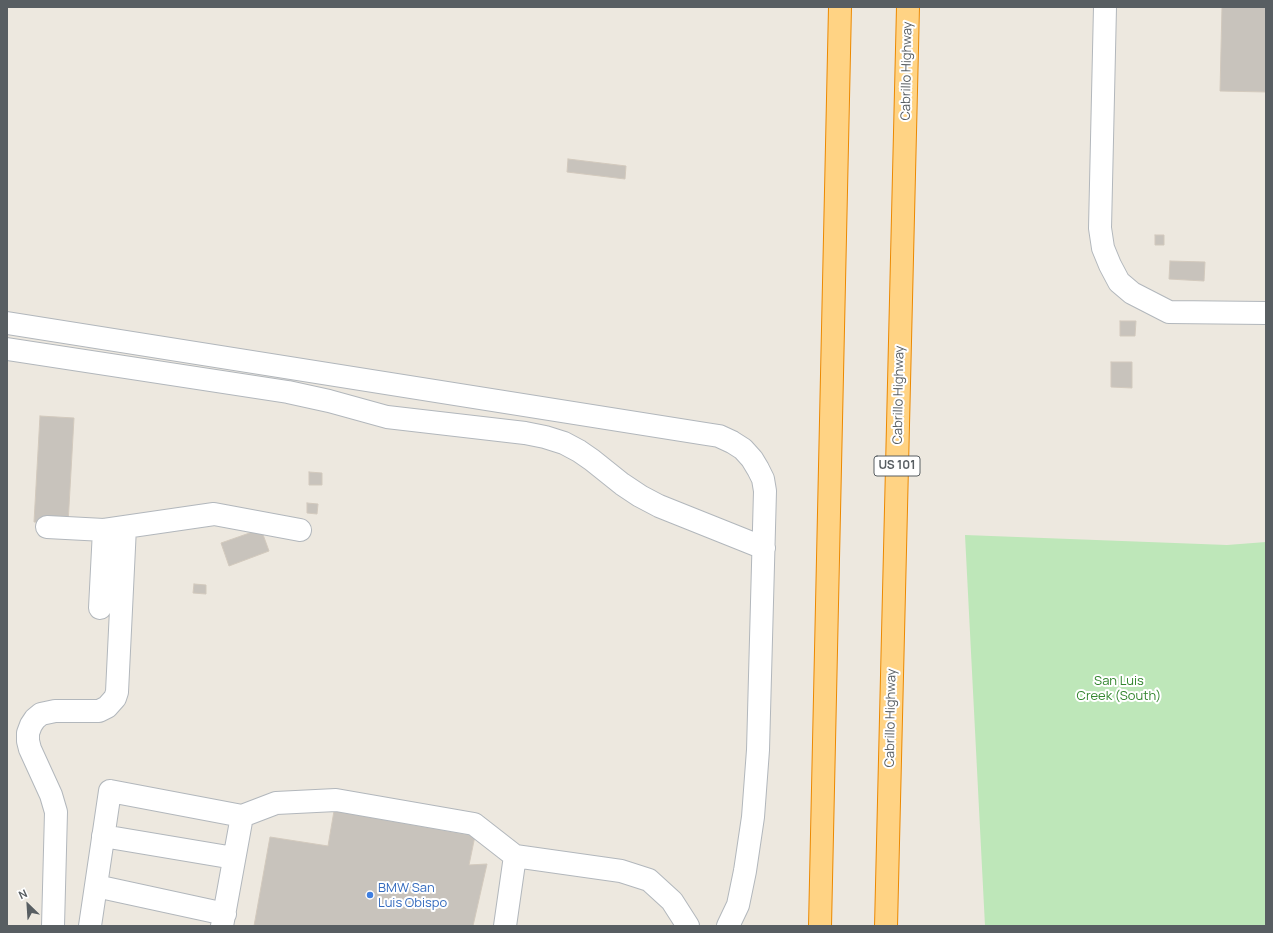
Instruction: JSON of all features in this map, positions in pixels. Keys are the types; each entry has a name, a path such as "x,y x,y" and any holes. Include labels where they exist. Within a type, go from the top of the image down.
{"highway":[{"path":"820,926 840,7"},
{"name":"Cabrillo Highway","path":"886,926 908,7"}],"lane":[{"path":"1105,7 1100,228 1103,248 1110,265 1119,282 1132,293 1169,312 1266,313"},
{"path":"7,323 719,436 743,449 752,459 763,479 765,491 764,548 756,783 753,817 741,892 733,917 728,926"},
{"path":"7,349 288,392 329,401 387,417 525,433 545,437 564,443 579,451 622,484 659,506 764,548"},
{"path":"47,527 104,530 214,514 300,530"},
{"path":"53,926 56,812 52,795 30,749 28,733 35,719 41,714 56,711 99,711 107,707 115,698 117,692 126,528"},
{"path":"100,608 104,530"},
{"path":"90,926 110,791 242,816 276,803 336,800 474,824 515,856 621,871 649,880 672,901 688,926"},
{"path":"96,886 224,920 242,816"},
{"path":"103,836 234,858"},
{"path":"505,926 515,856"}],"green space":[{"name":"San Luis Creek (South)","path":"965,535 1227,545 1266,542 1266,926 985,926"}],"building":[{"path":"1222,7 1266,7 1266,92 1220,91"},
{"path":"568,159 626,166 625,179 567,172"},
{"path":"1155,235 1164,235 1164,245 1155,245"},
{"path":"1170,261 1205,262 1204,281 1169,279"},
{"path":"1120,321 1136,321 1135,336 1120,336"},
{"path":"1111,362 1132,362 1132,388 1111,387"},
{"path":"40,416 74,418 68,524 34,522"},
{"path":"309,472 322,473 322,485 309,485"},
{"path":"307,503 318,504 317,514 307,513"},
{"path":"261,529 269,551 229,566 221,543"},
{"path":"194,584 206,585 206,594 193,593"},
{"name":"BMW San Luis Obispo","path":"334,811 475,836 469,865 487,864 473,926 254,926 270,837 328,846"}],"place":[{"name":"BMW San Luis Obispo","path":"370,895"}]}
